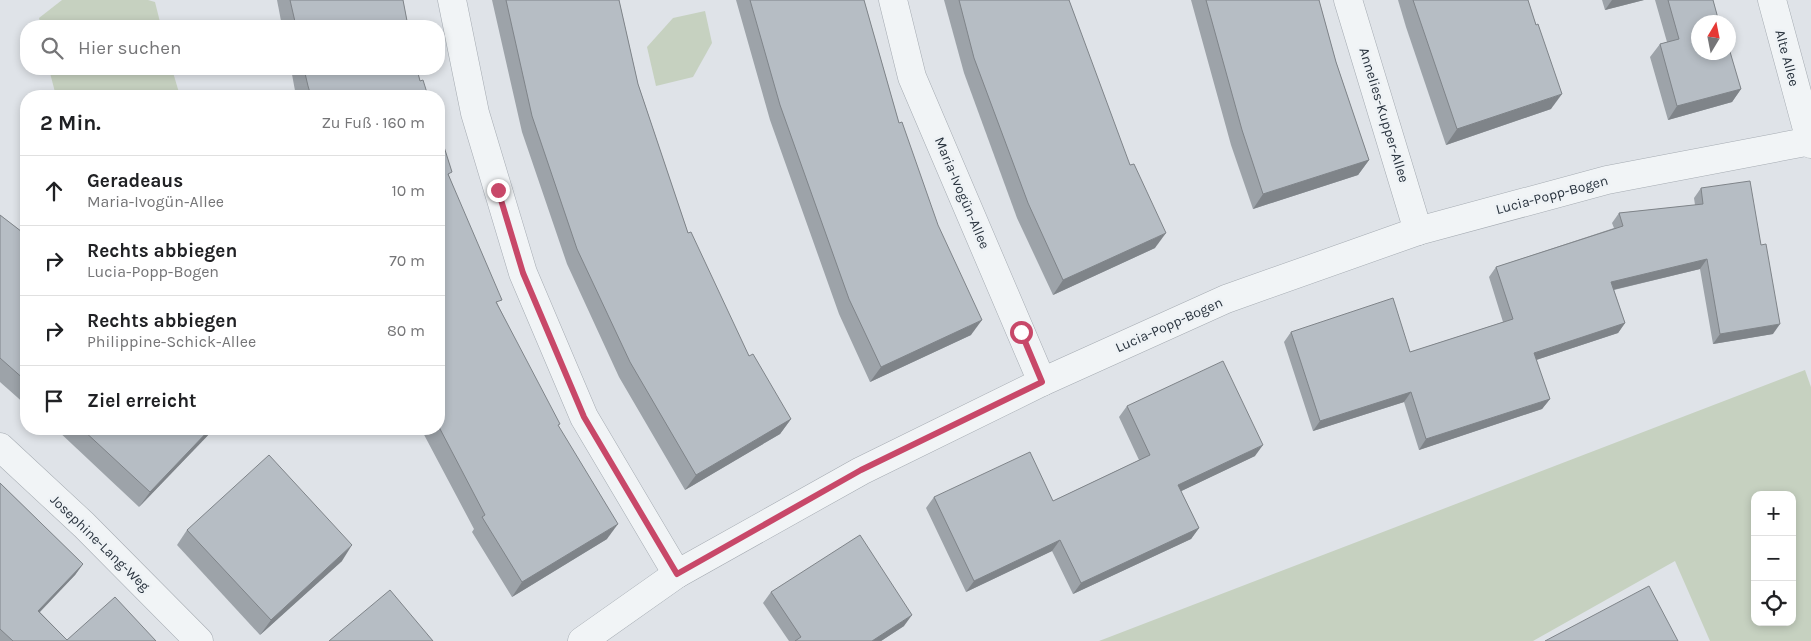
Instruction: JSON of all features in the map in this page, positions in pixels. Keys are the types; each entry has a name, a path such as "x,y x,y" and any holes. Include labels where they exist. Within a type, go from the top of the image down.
{"street":[{"path":"452,0 475,114 523,273 584,417 677,574"},
{"name":"Maria-Ivogün-Allee","path":"893,0 912,77 1042,382"},
{"name":"Annelies-Kupper-Allee","path":"1348,0 1418,231"},
{"name":"Alte Allee","path":"1772,0 1811,142"},
{"name":"Lucia-Popp-Bogen","path":"582,641 677,574 861,470 1042,382 1226,299 1418,231 1607,180 1811,142"},
{"name":"Josephine-Lang-Weg","path":"0,447 84,525 199,641"}],"green space":[{"path":"62,0 148,0 155,2 160,20 40,20 39,18"},
{"path":"705,11 712,43 693,77 656,86 647,47 673,18"},
{"path":"51,75 174,75 178,90 54,90"},
{"path":"1805,370 1811,387 1811,641 1710,641 1675,561 1533,641 1099,641"}],"building":[{"path":"290,0 403,0 407,20 295,20"},
{"path":"506,0 619,0 638,84 688,233 691,232 749,356 753,354 791,419 696,475 630,362 577,249 532,116"},
{"path":"750,0 864,0 899,123 902,122 938,225 982,320 881,367 849,299 780,105"},
{"path":"959,0 1069,0 1130,165 1134,164 1166,233 1063,280 1028,203 974,58"},
{"path":"1206,0 1319,0 1336,62 1369,160 1263,194 1242,130"},
{"path":"1413,0 1528,0 1562,94 1457,129"},
{"path":"1668,0 1713,0 1717,15 1691,15 1691,60 1732,60 1741,89 1677,106 1660,44 1679,39"},
{"path":"305,75 418,75 420,81 423,80 426,90 309,90"},
{"path":"445,150 452,172 448,174 502,300 496,302 560,424 558,425 618,524 522,582 482,517 485,515 443,435 445,435"},
{"path":"1750,181 1761,245 1766,244 1780,324 1720,334 1707,259 1611,282 1625,323 1534,353 1550,399 1426,439 1411,392 1320,421 1291,332 1393,298 1410,352 1513,319 1496,267 1623,226 1619,213 1703,204 1701,188"},
{"path":"0,215 20,230 20,376 0,358"},
{"path":"1223,361 1263,445 1178,485 1199,528 1081,583 1060,540 974,581 934,497 1030,452 1053,501 1150,455 1127,406"},
{"path":"88,435 204,435 150,492"},
{"path":"269,455 352,545 271,620 187,530"},
{"path":"0,483 83,564 38,611 67,640 115,597 156,641 13,641 0,629"},
{"path":"860,535 912,615 872,641 795,641 801,637 771,592"},
{"path":"1649,586 1678,641 1545,641"},
{"path":"390,590 433,641 329,641"}],"route":[{"path":"498,190 523,273 584,417 677,574 861,470 1042,382 1021,332"}]}
